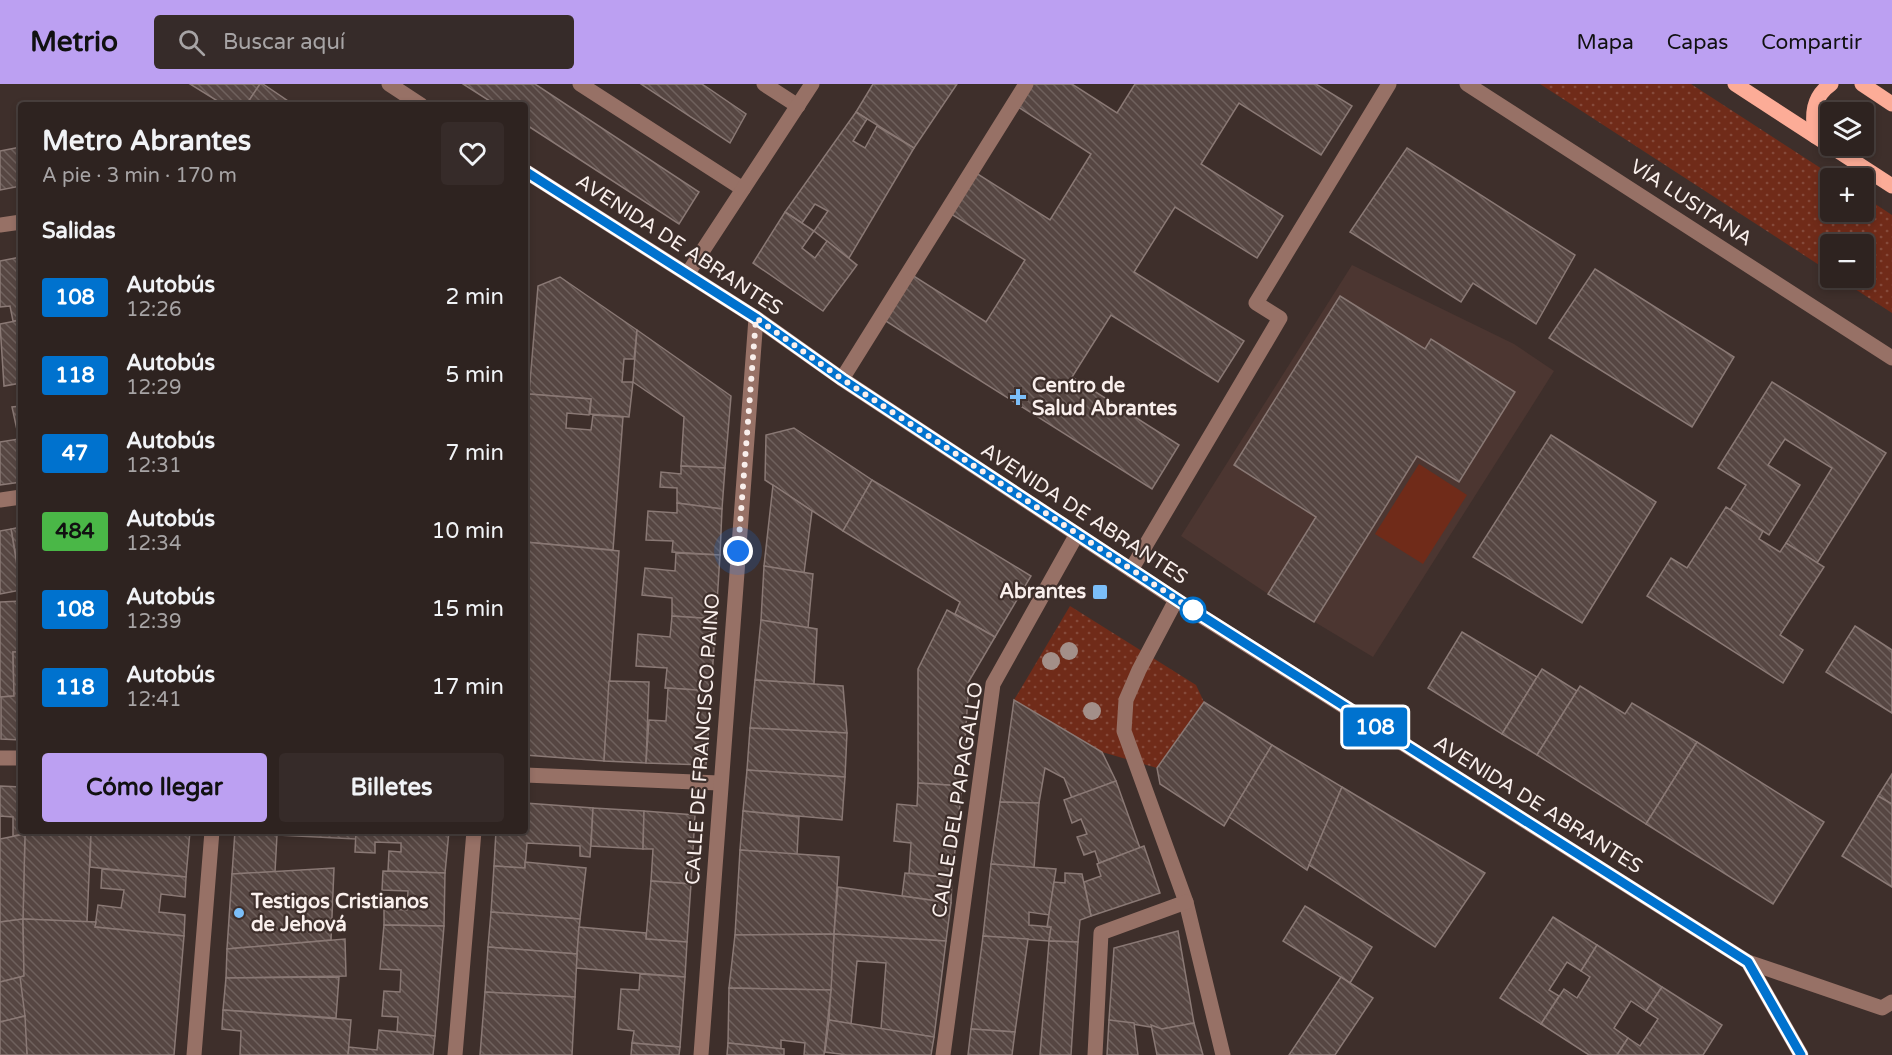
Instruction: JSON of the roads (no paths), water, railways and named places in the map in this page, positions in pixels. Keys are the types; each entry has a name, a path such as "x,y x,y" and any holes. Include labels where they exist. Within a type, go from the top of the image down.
{"main road":[{"path":"1735,84 1892,186"},
{"path":"1815,136 1813,118 1816,102 1821,91 1831,84"},
{"path":"1862,84 1892,104"}],"street":[{"path":"389,84 416,102"},
{"path":"580,84 743,189"},
{"path":"764,84 798,106"},
{"path":"688,273 812,84"},
{"path":"842,379 1026,84"},
{"path":"1131,570 1280,318 1256,303 1389,84"},
{"name":"VÍA LUSITANA","path":"1467,84 1892,358"},
{"name":"AVENIDA DE ABRANTES","path":"528,173 688,273 842,379 1176,600 1748,962 1801,1055"},
{"path":"0,225 18,222"},
{"name":"CALLE DE FRANCISCO PAINO","path":"701,1055 719,783 756,318"},
{"path":"0,500 18,497"},
{"name":"CALLE DEL PAPAGALLO","path":"943,1055 993,684 1077,534"},
{"path":"1176,600 1138,670 1126,700 1124,730 1186,902 1223,1055"},
{"path":"0,758 18,758"},
{"path":"528,775 719,783"},
{"path":"194,1055 212,834"},
{"path":"455,1055 474,834"},
{"path":"1095,1055 1101,933 1186,902"},
{"path":"1748,962 1882,1008 1892,1002"}],"place":[{"name":"Centro de Salud Abrantes","path":"1018,397"},
{"name":"Abrantes","path":"1100,592"},
{"name":"Testigos Cristianos de Jehová","path":"239,913"}]}
